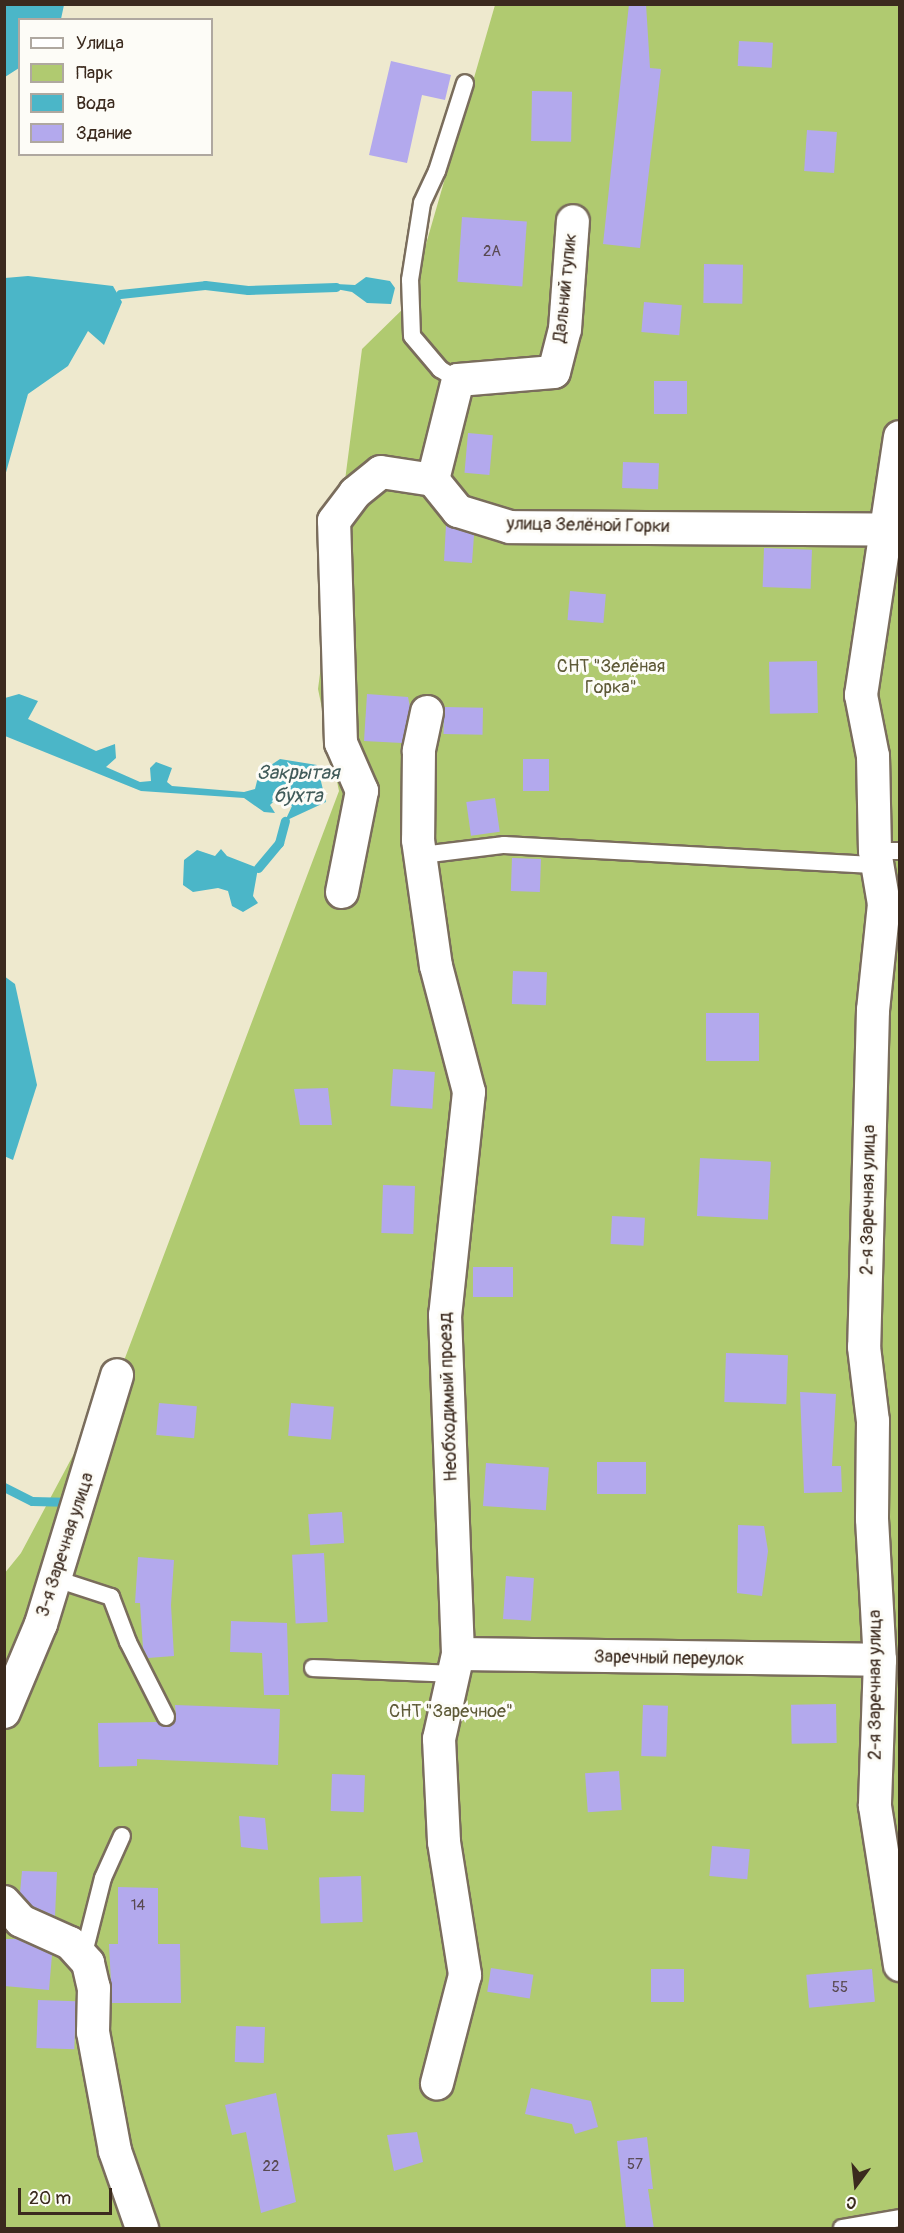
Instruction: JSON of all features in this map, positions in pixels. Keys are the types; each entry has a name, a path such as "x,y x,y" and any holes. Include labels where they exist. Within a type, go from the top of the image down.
{"street":[{"name":"Дальний тупик","path":"458,380 554,372 565,329 573,221"},
{"path":"342,892 363,791 341,743 334,521 355,493 381,472 433,480 458,380"},
{"name":"2-я Заречная улица","path":"900,437 893,530 861,695 873,756 884,856 884,904 873,1010 864,1347 873,1420 872,1519 879,1660 875,1806 900,1965"},
{"name":"улица Зелёной Горки","path":"433,480 458,511 510,527 893,530"},
{"name":"Необходимый проезд","path":"427,712 419,751 418,840 422,855 436,966 469,1092 445,1315 456,1664 439,1739 444,1842 465,1975 437,2083"},
{"name":"3-я Заречная улица","path":"4,1712 56,1579 117,1376"},
{"name":"Заречный переулок","path":"456,1664 879,1660"},
{"path":"4,1902 21,1921 70,1943 88,1963 94,1988 93,2032 115,2151 142,2229"}],"lane":[{"path":"458,380 440,369 412,336 411,280 422,203 437,171 465,83"},
{"path":"422,855 504,845 884,856"},
{"path":"56,1579 111,1597 128,1642 166,1717"},
{"path":"313,1668 456,1664"},
{"path":"88,1963 85,1949 103,1878 123,1836"},
{"path":"842,2229 900,2218"}],"green space":[{"path":"495,5 899,5 899,2228 5,2228 4,1574 21,1553 125,1358 339,791 318,689 362,349 409,303"}],"water":[{"path":"4,5 64,5 61,18 18,18 18,69 5,77"},
{"path":"28,276 113,286 122,302 104,345 88,331 68,366 28,394 5,476 5,278"},
{"path":"366,277 390,281 395,288 391,304 367,303 352,292 336,289 336,284 355,285"},
{"name":"Закрытая бухта","path":"19,694 38,701 28,719 96,751 115,744 116,758 106,767 140,782 151,781 150,768 156,762 172,768 167,782 172,786 244,792 255,789 259,773 280,759 317,765 326,802 285,821 292,806 277,798 270,805 275,813 264,812 244,798 141,791 5,736 5,698"},
{"path":"221,849 227,856 258,868 253,896 258,903 243,912 232,906 228,891 218,888 193,892 183,885 184,860 197,850 215,856"},
{"path":"4,976 15,984 37,1085 13,1160 4,1156"}],"building":[{"path":"629,4 646,4 650,68 661,69 640,248 603,244"},
{"path":"739,41 773,43 772,68 738,66"},
{"path":"391,61 451,75 445,100 422,95 407,163 369,155"},
{"path":"532,91 572,92 571,142 531,141"},
{"path":"807,130 837,132 834,173 804,171"},
{"path":"462,217 527,222 522,286 457,282"},
{"path":"704,264 743,265 742,304 703,303"},
{"path":"644,302 682,305 679,335 641,332"},
{"path":"654,381 687,381 687,414 654,414"},
{"path":"468,433 493,435 489,475 465,473"},
{"path":"623,462 659,463 658,489 622,488"},
{"path":"446,525 474,535 472,563 444,561"},
{"path":"764,548 812,550 811,589 763,587"},
{"path":"570,591 606,594 603,623 567,620"},
{"path":"817,661 818,713 770,714 769,662"},
{"path":"367,694 408,697 410,707 402,743 364,741"},
{"path":"444,707 483,708 483,735 444,734"},
{"path":"523,759 549,759 549,791 523,791"},
{"path":"495,798 500,832 471,836 466,802"},
{"path":"512,858 541,859 540,892 511,891"},
{"path":"513,971 547,972 546,1005 512,1004"},
{"path":"706,1013 759,1013 759,1061 706,1061"},
{"path":"393,1069 435,1072 432,1109 390,1106"},
{"path":"328,1088 332,1125 300,1125 294,1089"},
{"path":"700,1158 771,1162 768,1220 697,1216"},
{"path":"383,1185 415,1186 413,1234 381,1233"},
{"path":"612,1216 645,1218 643,1246 611,1244"},
{"path":"473,1267 513,1267 513,1297 473,1297"},
{"path":"726,1353 788,1355 786,1404 724,1402"},
{"path":"800,1392 836,1394 832,1466 841,1466 842,1492 804,1493"},
{"path":"159,1403 197,1406 194,1438 156,1435"},
{"path":"291,1403 334,1407 331,1440 288,1436"},
{"path":"597,1462 646,1462 646,1494 597,1494"},
{"path":"486,1463 549,1467 546,1510 483,1506"},
{"path":"342,1512 344,1543 310,1545 308,1514"},
{"path":"738,1525 764,1526 768,1551 762,1596 737,1593"},
{"path":"324,1553 328,1622 296,1624 292,1555"},
{"path":"138,1557 174,1560 171,1605 174,1656 148,1658 143,1648 140,1603 135,1603"},
{"path":"506,1576 534,1578 531,1621 503,1619"},
{"path":"231,1621 287,1623 289,1695 264,1695 262,1653 230,1652"},
{"path":"836,1704 837,1743 792,1744 791,1705"},
{"path":"175,1705 280,1709 278,1765 137,1759 137,1766 99,1767 98,1723 157,1722 170,1727 176,1718"},
{"path":"643,1705 668,1706 666,1757 641,1756"},
{"path":"619,1771 622,1810 588,1812 585,1773"},
{"path":"332,1774 365,1775 364,1812 331,1811"},
{"path":"239,1816 265,1818 268,1850 241,1847"},
{"path":"712,1846 750,1849 747,1879 709,1876"},
{"path":"22,1871 57,1872 55,1916 32,1906 20,1893"},
{"path":"361,1876 363,1922 321,1923 319,1877"},
{"path":"118,1887 158,1888 158,1944 180,1944 181,2003 112,2003 109,1944 118,1944"},
{"path":"4,1939 17,1939 52,1955 49,1990 4,1986"},
{"path":"491,1968 533,1975 530,1998 487,1992"},
{"path":"651,1969 684,1969 684,2002 651,2002"},
{"path":"872,1969 875,2002 809,2008 806,1975"},
{"path":"38,2000 76,2001 74,2049 36,2048"},
{"path":"236,2026 265,2027 264,2063 235,2062"},
{"path":"531,2088 591,2101 598,2127 575,2134 572,2124 525,2114"},
{"path":"276,2093 296,2202 261,2213 246,2132 232,2135 225,2105"},
{"path":"417,2132 423,2162 394,2171 387,2135"},
{"path":"647,2137 653,2189 648,2189 654,2229 626,2229 617,2141"}],"waterway":[{"path":"120,294 205,285 248,290 336,287"},
{"path":"258,868 279,843 285,821"},
{"path":"4,1487 32,1501 73,1502"}],"park label":[{"name":"СНТ \"Зелёная Горка\"","path":"611,678"},
{"name":"СНТ \"Заречное\"","path":"451,1712"}]}
